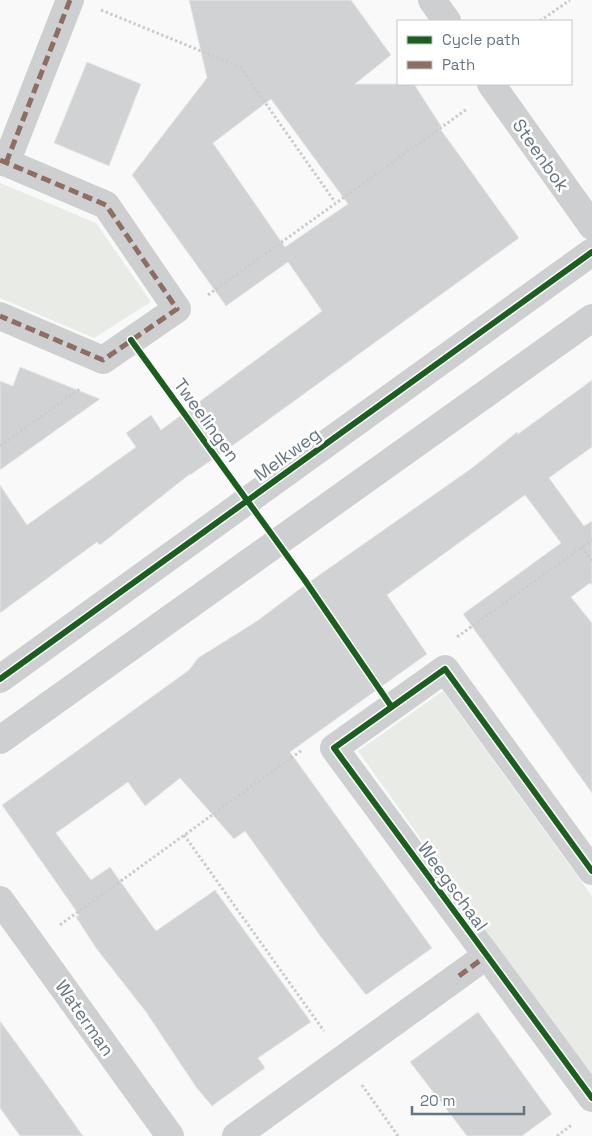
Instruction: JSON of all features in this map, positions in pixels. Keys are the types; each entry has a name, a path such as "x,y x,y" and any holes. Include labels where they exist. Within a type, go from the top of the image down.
{"street":[{"path":"432,0 446,20"},
{"path":"0,316 103,360 178,309 106,205 3,161 83,4"},
{"name":"Steenbok","path":"493,87 592,226"},
{"name":"Melkweg","path":"0,679 592,252"},
{"path":"0,740 592,318"},
{"path":"334,748 445,669 592,871"},
{"name":"Weegschaal","path":"334,748 592,1098"},
{"name":"Waterman","path":"0,900 170,1136"},
{"name":"Weegschaal","path":"236,1136 486,956"}],"path":[{"path":"541,20 570,0"},
{"path":"83,4 240,66 335,202"},
{"path":"178,309 187,310 493,87"},
{"path":"0,446 107,370 103,360"},
{"path":"445,669 451,641 592,540"},
{"path":"582,547 592,561"},
{"path":"34,945 308,746 334,748"},
{"path":"184,835 398,1136"}],"shaded area":[{"path":"0,183 96,223 151,302 94,338 0,298"},
{"path":"443,691 592,896 592,1078 358,751"}],"building":[{"path":"189,0 351,0 391,55 355,84 415,85 441,126 439,127 519,238 239,441 190,474 100,545 97,542 0,613 0,485 27,525 136,447 126,433 151,415 161,430 322,311 288,262 226,306 132,175 207,78","holes":["271,99 348,204 285,247 213,143"]},
{"path":"87,62 141,84 109,166 54,143"},
{"path":"20,367 100,399 0,470 0,381 13,386"},
{"path":"592,380 592,447 549,478 584,526 592,521 592,585 590,583 571,597 592,623 592,793 463,614 561,543 525,495 387,595 427,654 290,752 432,948 366,995 321,937 245,831 234,839 180,778 145,806 128,782 56,833 91,880 110,867 156,931 215,890 311,1022 258,1058 265,1068 212,1106 196,1087 146,1012 96,948 76,917 79,915 2,805 189,670 198,658 257,621 305,585 472,468 517,432 518,434"},
{"path":"478,1012 552,1114 522,1136 467,1136 410,1062"},
{"path":"0,1021 83,1136 20,1136 0,1108"}],"marked path":[{"path":"6,163 70,0"},
{"path":"0,160 106,205 177,309 103,360 0,316"},
{"path":"459,976 486,956"}],"cycle path":[{"path":"0,679 592,252"},
{"name":"Tweelingen","path":"131,340 304,579 391,706"},
{"path":"592,871 445,669 334,748 592,1098"}]}
